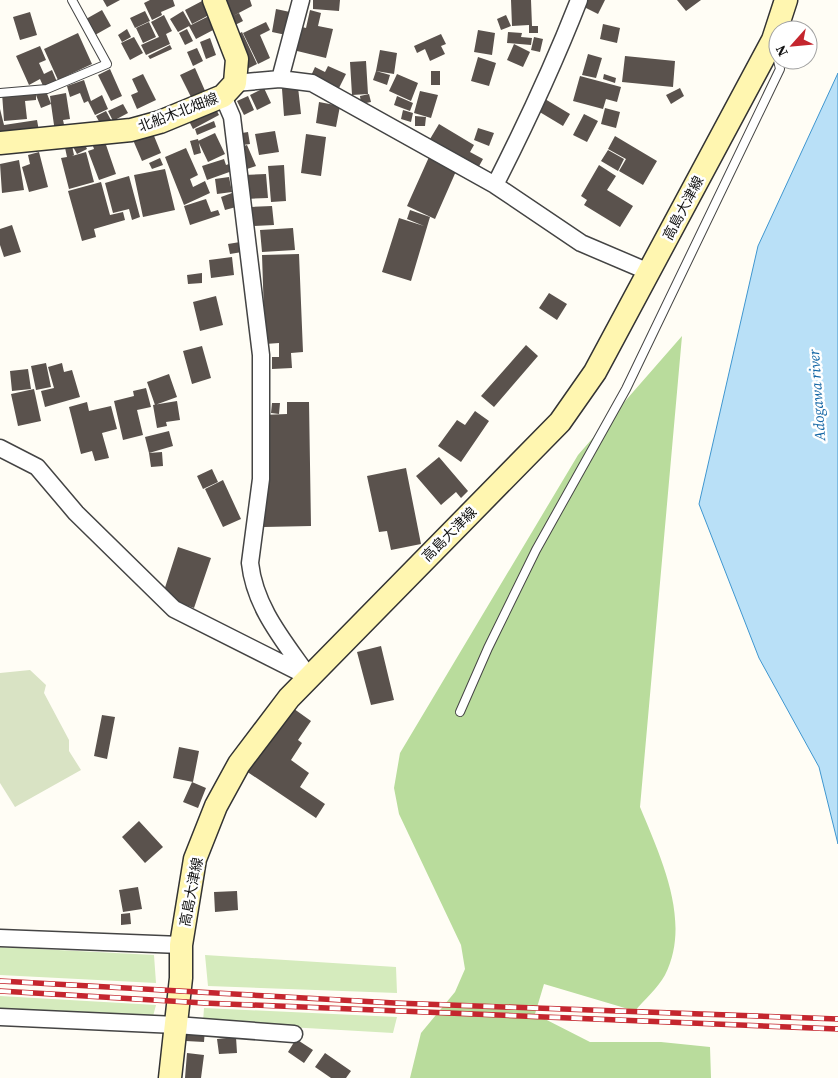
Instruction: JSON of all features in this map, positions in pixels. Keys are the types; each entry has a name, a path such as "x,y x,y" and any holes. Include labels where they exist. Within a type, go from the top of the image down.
{"main road":[{"path":"214,0 237,59 229,90"},
{"name":"高島大津線","path":"780,20 786,0"},
{"name":"高島大津線","path":"170,1078 181,978 181,945 196,859 216,806 239,764 262,731 309,677 560,422 595,372 768,49"},
{"name":"北船木北畑線","path":"0,143 131,130 160,122 229,90"}],"street":[{"path":"280,79 301,0"},
{"path":"495,185 553,66 578,0"},
{"path":"309,677 264,613 251,575 250,563 261,479 261,355 229,90 280,79 312,83 495,185 582,243 649,272"},
{"path":"0,448 37,468 76,513 174,609 309,677"},
{"path":"0,938 181,945"},
{"path":"0,1017 176,1025 294,1034"}],"lane":[{"path":"0,93 47,89 107,64 72,0"},
{"path":"460,712 488,648 536,550 626,389 780,70"}],"green space":[{"path":"682,336 640,807 657,847 670,890 674,912 675,934 673,955 662,980 635,1011 544,984 535,1014 590,1042 661,1042 710,1047 711,1078 410,1078 421,1033 455,992 465,969 461,945 399,814 394,788 400,753 578,455"},
{"path":"30,670 46,685 44,693 69,740 69,751 81,770 15,807 0,783 0,673"},
{"path":"0,947 154,955 156,983 0,975"},
{"path":"205,955 396,967 397,993 208,986"},
{"path":"0,996 156,1005 152,1020 0,1013"},
{"path":"204,1008 397,1017 393,1033 203,1022"}],"water":[{"name":"Adogawa river","path":"838,73 838,844 819,767 759,658 699,504 758,246"}],"building":[{"path":"103,0 120,0 107,7"},
{"path":"150,0 173,0 175,6 161,12 162,15 152,20 144,3"},
{"path":"204,0 211,14 192,24 185,10"},
{"path":"223,0 250,0 252,6 233,16 239,13 243,21 231,27"},
{"path":"313,0 340,0 339,11 313,9"},
{"path":"511,0 531,0 532,26 538,26 538,33 529,33 529,25 512,26"},
{"path":"585,0 605,0 598,14 582,6"},
{"path":"677,0 701,0 686,11"},
{"path":"276,9 290,12 286,35 272,32"},
{"path":"102,10 111,26 95,35 86,19"},
{"path":"310,10 321,13 318,26 333,29 326,58 293,50 298,26 306,28"},
{"path":"145,11 150,21 135,28 130,18"},
{"path":"183,11 191,25 178,32 170,19"},
{"path":"30,12 37,35 20,40 13,17"},
{"path":"164,15 172,31 166,34 170,44 146,55 141,45 159,37 151,22"},
{"path":"506,15 511,26 501,30 497,19"},
{"path":"209,16 215,29 196,39 189,26"},
{"path":"149,22 156,37 143,43 136,28"},
{"path":"266,22 270,30 260,35 270,58 258,64 243,33"},
{"path":"603,24 620,28 617,43 600,39"},
{"path":"127,29 131,37 122,42 118,35"},
{"path":"187,29 193,41 185,45 179,33"},
{"path":"478,30 495,33 492,55 474,52"},
{"path":"242,32 257,64 245,70 230,38"},
{"path":"508,32 522,33 521,37 532,38 531,45 507,43"},
{"path":"78,33 92,64 58,80 44,49"},
{"path":"441,34 446,44 441,46 445,54 430,61 425,49 417,53 414,46"},
{"path":"134,37 143,53 130,60 121,43"},
{"path":"534,37 543,39 540,52 531,50"},
{"path":"210,38 216,55 206,59 200,42"},
{"path":"514,44 530,52 523,67 507,60"},
{"path":"170,45 172,49 150,59 148,56"},
{"path":"40,46 46,60 39,63 44,74 52,70 57,82 44,88 40,79 29,85 16,56"},
{"path":"197,48 203,61 193,66 187,52"},
{"path":"380,50 397,53 394,74 376,71"},
{"path":"588,54 602,58 596,78 582,75"},
{"path":"625,56 675,61 673,87 622,82"},
{"path":"478,57 496,63 489,86 471,81"},
{"path":"366,61 368,94 352,95 350,62"},
{"path":"328,66 346,74 337,92 310,78 315,67 325,72"},
{"path":"195,68 206,93 192,99 180,75"},
{"path":"110,69 122,96 111,101 98,75"},
{"path":"376,71 390,75 387,85 373,80"},
{"path":"431,71 440,71 440,85 431,85"},
{"path":"143,74 156,100 137,109 131,95 138,92 132,79"},
{"path":"397,74 418,83 411,101 389,91"},
{"path":"604,74 616,78 615,83 603,79"},
{"path":"580,76 621,87 617,102 606,99 603,109 573,101"},
{"path":"84,80 91,101 102,95 108,109 95,115 88,101 84,103 80,93 70,97 67,86"},
{"path":"298,87 301,114 284,116 282,89"},
{"path":"264,88 271,103 257,110 250,95"},
{"path":"680,88 684,96 671,104 666,95"},
{"path":"36,91 36,100 25,101 27,119 4,121 2,93"},
{"path":"46,91 51,104 41,108 36,95"},
{"path":"420,91 438,95 431,118 414,113"},
{"path":"66,93 70,119 63,120 65,129 55,132 50,96"},
{"path":"369,94 371,102 361,104 360,96"},
{"path":"248,96 254,110 244,115 237,101"},
{"path":"397,96 413,103 410,111 394,105"},
{"path":"545,99 570,114 563,126 538,111"},
{"path":"319,102 340,106 336,127 316,123"},
{"path":"123,104 128,113 113,121 108,111"},
{"path":"214,105 219,115 193,129 188,119"},
{"path":"605,108 620,112 616,128 601,124"},
{"path":"0,109 4,125 37,120 39,131 0,137"},
{"path":"403,110 413,113 411,122 401,119"},
{"path":"106,111 111,120 101,125 96,116"},
{"path":"584,114 598,121 587,142 573,135"},
{"path":"415,116 426,117 425,126 415,126"},
{"path":"214,121 216,127 197,135 195,129"},
{"path":"439,124 474,145 470,152 483,159 478,168 430,139"},
{"path":"478,128 494,133 489,146 474,140"},
{"path":"152,131 161,153 142,161 133,140"},
{"path":"275,131 279,152 259,155 255,134"},
{"path":"248,132 250,144 243,145 242,133"},
{"path":"215,133 225,154 208,162 198,141"},
{"path":"306,134 326,137 321,176 301,173"},
{"path":"615,136 657,161 643,185 619,171 626,159 608,149"},
{"path":"82,138 87,149 77,154 71,143"},
{"path":"104,139 116,174 99,180 88,151 94,149 92,143"},
{"path":"198,139 201,153 194,155 190,141"},
{"path":"71,141 74,155 72,156 86,152 94,182 69,189 61,158 67,157 64,143"},
{"path":"247,145 256,166 247,169 238,148"},
{"path":"186,148 198,175 190,179 193,187 205,181 210,193 184,205 165,157"},
{"path":"608,150 624,159 618,171 601,161"},
{"path":"39,152 48,187 29,192 22,167 30,164 28,155"},
{"path":"429,157 457,169 435,219 407,206"},
{"path":"160,158 163,165 152,169 149,163"},
{"path":"224,159 226,165 232,163 235,170 207,180 202,166"},
{"path":"19,160 24,190 2,193 0,164"},
{"path":"284,165 286,201 271,202 268,166"},
{"path":"599,165 616,176 607,190 633,206 620,227 584,205 587,200 581,196"},
{"path":"165,169 175,210 143,217 134,175"},
{"path":"266,174 268,198 245,199 243,175"},
{"path":"129,176 140,217 132,220 129,209 113,213 105,183"},
{"path":"229,177 232,192 217,194 215,179"},
{"path":"101,182 110,215 123,212 125,220 94,229 96,237 82,241 68,191"},
{"path":"232,193 236,207 225,210 221,197"},
{"path":"206,199 211,212 218,210 220,215 190,225 184,206"},
{"path":"272,206 274,225 253,226 251,207"},
{"path":"410,210 430,217 411,281 382,272 399,218 424,226 407,219"},
{"path":"12,225 21,252 4,257 0,245 0,229"},
{"path":"293,228 295,250 262,252 260,230"},
{"path":"240,242 242,252 230,254 228,244"},
{"path":"299,254 303,352 291,353 292,368 272,369 272,357 279,357 279,343 265,344 262,255"},
{"path":"232,257 234,275 211,278 209,260"},
{"path":"202,273 202,283 188,284 187,275"},
{"path":"549,293 567,304 557,320 539,308"},
{"path":"216,296 223,325 200,331 193,302"},
{"path":"526,345 538,356 494,407 481,396"},
{"path":"202,346 211,378 192,384 183,351"},
{"path":"46,363 51,387 36,390 31,366"},
{"path":"62,363 64,372 72,370 80,397 45,407 41,391 54,388 48,367"},
{"path":"28,369 31,389 12,391 10,371"},
{"path":"169,374 177,397 155,405 147,382"},
{"path":"146,388 151,407 137,410 143,435 123,440 114,401 134,396 133,391"},
{"path":"34,389 41,421 18,426 11,394"},
{"path":"177,401 180,420 166,422 167,426 157,428 153,405"},
{"path":"87,402 89,411 111,406 117,429 102,433 109,458 95,461 92,451 81,454 69,407"},
{"path":"287,402 309,402 311,526 264,527 262,415 287,414"},
{"path":"272,403 280,403 279,414 271,413"},
{"path":"475,411 489,421 461,462 438,446 457,420 465,425"},
{"path":"169,431 173,446 149,453 145,437"},
{"path":"162,452 163,466 151,467 149,453"},
{"path":"439,457 468,491 461,498 456,492 441,505 416,476"},
{"path":"406,468 421,544 391,550 387,531 379,532 367,476"},
{"path":"212,469 218,482 203,489 197,476"},
{"path":"223,480 241,519 223,527 205,489"},
{"path":"178,547 211,558 194,608 162,597"},
{"path":"381,646 394,700 371,705 357,652"},
{"path":"290,706 311,721 298,740 302,743 291,760 309,773 300,787 325,804 316,818 246,771"},
{"path":"102,715 115,717 107,759 94,756"},
{"path":"179,747 199,751 193,782 173,778"},
{"path":"192,782 206,788 198,808 183,802"},
{"path":"139,821 163,847 145,863 122,837"},
{"path":"138,887 142,909 123,912 119,890"},
{"path":"237,891 238,910 215,912 214,892"},
{"path":"130,913 131,924 121,925 121,914"},
{"path":"187,1028 205,1029 204,1042 186,1041"},
{"path":"236,1037 237,1053 219,1054 217,1039"},
{"path":"296,1039 313,1050 304,1063 288,1052"},
{"path":"187,1053 204,1055 201,1078 185,1078"},
{"path":"325,1053 351,1071 346,1078 331,1078 315,1067"}],"railway":[{"path":"0,981 395,1003 838,1019"},
{"path":"0,991 204,1003 838,1029"}]}
